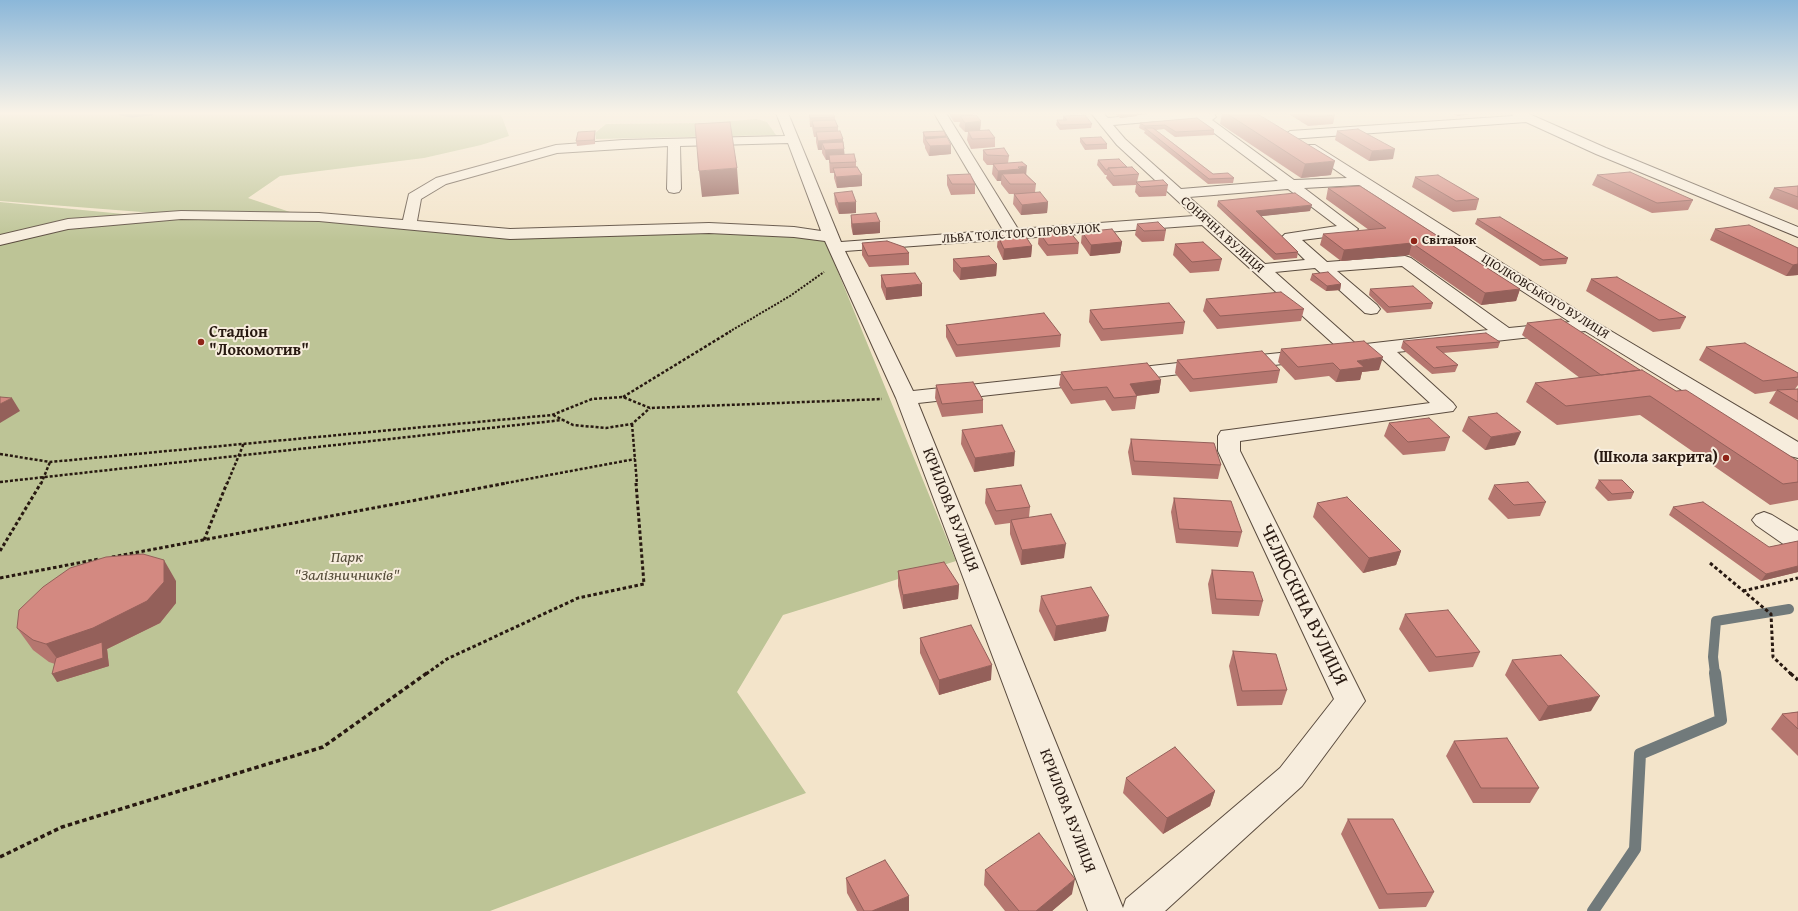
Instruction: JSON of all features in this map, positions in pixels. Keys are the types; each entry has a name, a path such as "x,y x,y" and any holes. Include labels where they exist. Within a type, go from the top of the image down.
{"street":[{"path":"409,226 414,197 441,181 533,156"},
{"path":"674,156 674,189"},
{"name":"КРИЛОВА ВУЛИЦЯ","path":"800,156 836,248 906,398 1106,911"},
{"path":"966,156 1013,234"},
{"name":"СОНЯЧНА ВУЛИЦЯ","path":"1136,156 1260,269 1353,351"},
{"path":"1251,156 1350,229 1290,237 1371,309"},
{"name":"ЦІОЛКОВСЬКОГО ВУЛИЦЯ","path":"1322,156 1588,325 1798,451"},
{"path":"1612,156 1798,232"},
{"path":"1178,194 1361,181"},
{"name":"ЛЬВА ТОЛСТОГО ПРОВУЛОК","path":"0,240 68,224 181,215 318,217 510,234 709,228 794,232 836,248 1206,220"},
{"path":"1260,269 1405,261 1505,334"},
{"path":"906,398 1588,325"},
{"name":"ЧЕЛЮСКІНА ВУЛИЦЯ","path":"1139,911 1291,777 1350,701 1229,451 1229,436 1446,407 1381,347"},
{"path":"1764,520 1798,542"}],"path":[{"path":"623,397 790,296 836,248"},
{"path":"0,454 50,462 552,415 592,399 623,397 650,408 906,398"},
{"path":"552,415 573,424 606,428 632,424 650,408"},
{"path":"0,482 562,420"},
{"path":"0,857 62,827 323,747 447,659 578,598 644,584 632,424"},
{"path":"203,540 244,443"},
{"path":"110,558 635,459"},
{"path":"0,551 45,477 50,462"},
{"path":"0,578 102,559"},
{"path":"1710,563 1771,614 1773,657 1798,680"},
{"path":"1743,591 1798,578"}],"green space":[{"name":"Парк \"Залізничників\"","path":"0,156 435,156 280,176 248,198 311,219 507,239 701,233 797,235 825,240 956,561 783,615 737,692 806,793 490,911 0,911 0,202 175,219 180,215 0,201"}],"building":[{"path":"698,156 735,156 737,168 699,171"},
{"path":"829,156 854,156 856,162 830,163"},
{"path":"1180,156 1189,156 1213,174 1228,173 1234,178 1209,179"},
{"path":"1292,156 1326,156 1335,161 1305,164"},
{"path":"1119,159 1127,167 1108,168 1108,170 1106,170 1098,160"},
{"path":"1022,162 1027,166 1018,167 1020,169 998,171 993,164"},
{"path":"857,167 862,175 836,177 833,168"},
{"path":"1132,167 1139,174 1114,176 1108,168"},
{"path":"1630,172 1693,200 1657,203 1597,175"},
{"path":"1024,173 1036,184 1010,184 1002,174"},
{"path":"970,174 975,184 952,184 947,175"},
{"path":"1438,175 1479,199 1456,201 1415,177"},
{"path":"1163,180 1168,185 1141,187 1136,182"},
{"path":"1360,186 1520,289 1485,293 1412,243 1344,250 1323,234 1386,228 1328,188"},
{"path":"1798,186 1798,197 1774,188"},
{"path":"852,191 856,202 838,203 834,193"},
{"path":"1040,192 1048,202 1022,205 1014,194"},
{"path":"1295,193 1312,205 1256,211 1298,252 1276,254 1218,201"},
{"path":"876,213 880,222 852,224 851,215"},
{"path":"1500,217 1568,258 1543,260 1477,219"},
{"path":"1158,222 1166,230 1144,231 1137,224"},
{"path":"1749,225 1798,248 1798,264 1793,265 1715,229"},
{"path":"1112,229 1122,242 1091,245 1082,232"},
{"path":"1068,230 1079,243 1048,245 1039,232"},
{"path":"1024,234 1032,246 1004,249 998,236"},
{"path":"887,241 904,247 909,253 868,256 862,243"},
{"path":"1203,242 1222,259 1192,262 1175,244"},
{"path":"989,256 997,264 961,268 953,259"},
{"path":"1328,272 1341,284 1327,286 1312,274"},
{"path":"915,273 922,284 886,288 881,275"},
{"path":"1617,277 1686,317 1659,320 1591,279"},
{"path":"1413,286 1433,303 1389,307 1370,289"},
{"path":"1281,292 1304,309 1220,316 1206,299"},
{"path":"1169,303 1185,322 1103,329 1090,310"},
{"path":"1044,313 1061,335 957,345 946,325"},
{"path":"1561,319 1640,370 1601,375 1527,323"},
{"path":"1486,333 1500,342 1436,347 1458,365 1434,368 1403,341"},
{"path":"1364,341 1383,357 1357,361 1364,367 1340,370 1333,363 1298,367 1281,349"},
{"path":"1745,343 1798,373 1798,377 1763,381 1706,347"},
{"path":"1262,351 1280,370 1193,379 1177,360"},
{"path":"1147,363 1161,380 1130,384 1137,396 1114,398 1107,387 1073,390 1061,372"},
{"path":"1642,370 1676,391 1686,390 1798,461 1798,482 1783,484 1650,396 1566,406 1535,383"},
{"path":"973,382 983,400 942,404 936,385"},
{"path":"1798,389 1798,402 1777,390"},
{"path":"0,397 12,398 0,404"},
{"path":"1497,413 1521,432 1491,437 1468,417"},
{"path":"1429,418 1450,437 1408,442 1389,423"},
{"path":"1002,425 1015,452 975,458 962,430"},
{"path":"1131,439 1214,443 1221,465 1134,461"},
{"path":"1599,480 1622,480 1634,492 1612,494"},
{"path":"1528,482 1546,502 1514,505 1494,485"},
{"path":"1021,485 1030,507 996,511 986,489"},
{"path":"1347,497 1401,551 1369,558 1317,503"},
{"path":"1174,498 1231,501 1242,532 1179,529"},
{"path":"1703,502 1769,547 1798,541 1798,566 1766,574 1673,507"},
{"path":"1051,514 1066,544 1022,550 1011,520"},
{"path":"143,554 164,560 164,582 147,601 93,628 46,644 33,640 17,628 19,610 43,587 70,568 106,557"},
{"path":"944,562 959,585 903,595 898,571"},
{"path":"1212,570 1253,572 1263,601 1216,599"},
{"path":"1091,587 1109,616 1056,626 1041,596"},
{"path":"1448,610 1480,652 1436,657 1405,614"},
{"path":"971,625 992,665 939,680 920,638"},
{"path":"102,642 103,658 52,674 56,658"},
{"path":"1233,651 1276,654 1287,690 1242,691"},
{"path":"1561,655 1600,696 1548,706 1512,660"},
{"path":"1798,712 1798,729 1782,714"},
{"path":"1507,738 1539,788 1481,788 1454,741"},
{"path":"1175,747 1215,791 1167,818 1126,778"},
{"path":"1348,819 1393,819 1434,892 1387,894"},
{"path":"1039,833 1075,879 1036,911 1019,911 985,870"},
{"path":"885,860 909,896 872,911 864,911 846,878"}],"waterway":[{"path":"1715,674 1713,657 1716,621 1789,609"},
{"path":"1593,911 1635,849 1640,754 1721,720 1715,673"}],"place":[{"name":"Світанок","path":"1414,241"},
{"name":"Стадіон \"Локомотив\"","path":"201,342"},
{"name":"(Школа закрита)","path":"1726,458"}]}
